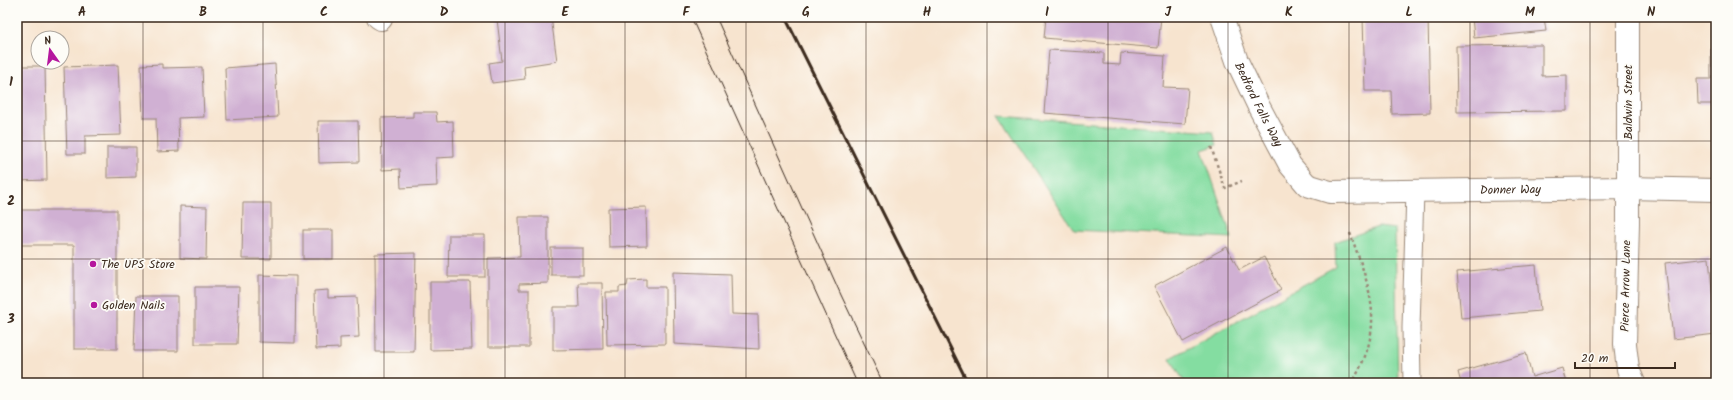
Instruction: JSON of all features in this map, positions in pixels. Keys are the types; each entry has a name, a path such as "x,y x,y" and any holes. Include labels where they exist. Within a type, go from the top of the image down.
{"street":[{"name":"Bedford Falls Way","path":"1222,17 1237,61 1258,107 1290,165 1307,185"},
{"name":"Baldwin Street","path":"1628,17 1628,188"},
{"name":"Donner Way","path":"1307,185 1330,192 1628,188 1716,190"},
{"name":"Pierce Arrow Lane","path":"1628,188 1625,344 1628,369 1634,383"}],"lane":[{"path":"1412,383 1411,328 1415,191"}],"path":[{"path":"1212,147 1225,188 1242,181"},
{"path":"1350,233 1370,288 1373,313 1372,331 1364,363 1352,383"}],"green space":[{"path":"999,116 1213,132 1217,145 1202,150 1232,238 1074,230"},
{"path":"1378,227 1395,229 1398,383 1185,383 1170,358 1336,267 1335,242"}],"building":[{"path":"511,17 551,17 557,61 524,66 525,79 492,83 489,63 502,61 497,19"},
{"path":"1046,17 1161,17 1158,48 1044,38"},
{"path":"1363,17 1428,17 1430,113 1392,114 1391,91 1365,91"},
{"path":"1472,17 1544,17 1546,31 1474,38"},
{"path":"1711,17 1716,17 1716,36 1712,36"},
{"path":"1542,45 1542,76 1567,75 1567,111 1457,112 1456,46"},
{"path":"1716,48 1716,104 1698,104 1697,79 1711,79 1711,49"},
{"path":"1049,50 1104,53 1104,64 1120,65 1121,53 1165,56 1163,87 1188,88 1185,124 1044,113"},
{"path":"162,64 162,68 202,67 204,117 178,118 179,151 157,152 156,118 143,118 141,65"},
{"path":"275,64 278,117 227,120 225,68"},
{"path":"118,65 121,135 85,136 85,154 67,154 64,70 70,70 70,67"},
{"path":"17,66 30,66 30,70 45,70 47,180 17,181"},
{"path":"413,112 436,112 437,122 453,121 454,157 436,158 437,186 401,188 400,169 382,170 381,118 413,117"},
{"path":"318,121 358,121 359,162 319,163"},
{"path":"107,147 136,147 136,177 107,178"},
{"path":"243,203 271,203 271,259 242,259"},
{"path":"180,206 207,207 206,259 180,258"},
{"path":"646,207 647,246 609,247 608,208"},
{"path":"17,210 117,210 117,349 74,349 74,245 17,245"},
{"path":"519,217 548,217 548,283 519,284 519,290 529,290 529,347 488,347 488,258 520,257"},
{"path":"303,230 333,230 333,259 303,259"},
{"path":"449,235 485,235 485,277 448,277"},
{"path":"1227,247 1239,270 1264,257 1281,290 1183,342 1154,286"},
{"path":"551,248 583,248 583,275 551,275"},
{"path":"416,253 414,352 376,352 375,254"},
{"path":"1709,258 1716,334 1673,339 1665,263"},
{"path":"1536,265 1540,311 1461,318 1457,272"},
{"path":"673,272 731,274 732,314 758,315 759,349 674,344"},
{"path":"259,275 296,276 295,343 259,342"},
{"path":"646,279 646,287 665,287 665,344 607,345 606,292 619,292 619,287 627,286 628,280"},
{"path":"430,282 470,282 472,349 430,350"},
{"path":"578,283 602,283 603,349 553,350 553,307 579,307"},
{"path":"195,287 239,287 237,344 195,344"},
{"path":"328,290 328,298 357,297 359,337 340,338 340,348 316,349 314,291"},
{"path":"136,296 178,296 178,351 134,351"},
{"path":"1526,353 1532,377 1562,368 1566,383 1461,383 1458,372"}],"tram line":[{"path":"691,17 857,383"},
{"path":"716,17 841,295 883,383"}],"railway":[{"path":"785,17 968,383"}],"place":[{"name":"The UPS Store","path":"93,264"},
{"name":"Golden Nails","path":"94,305"}]}
